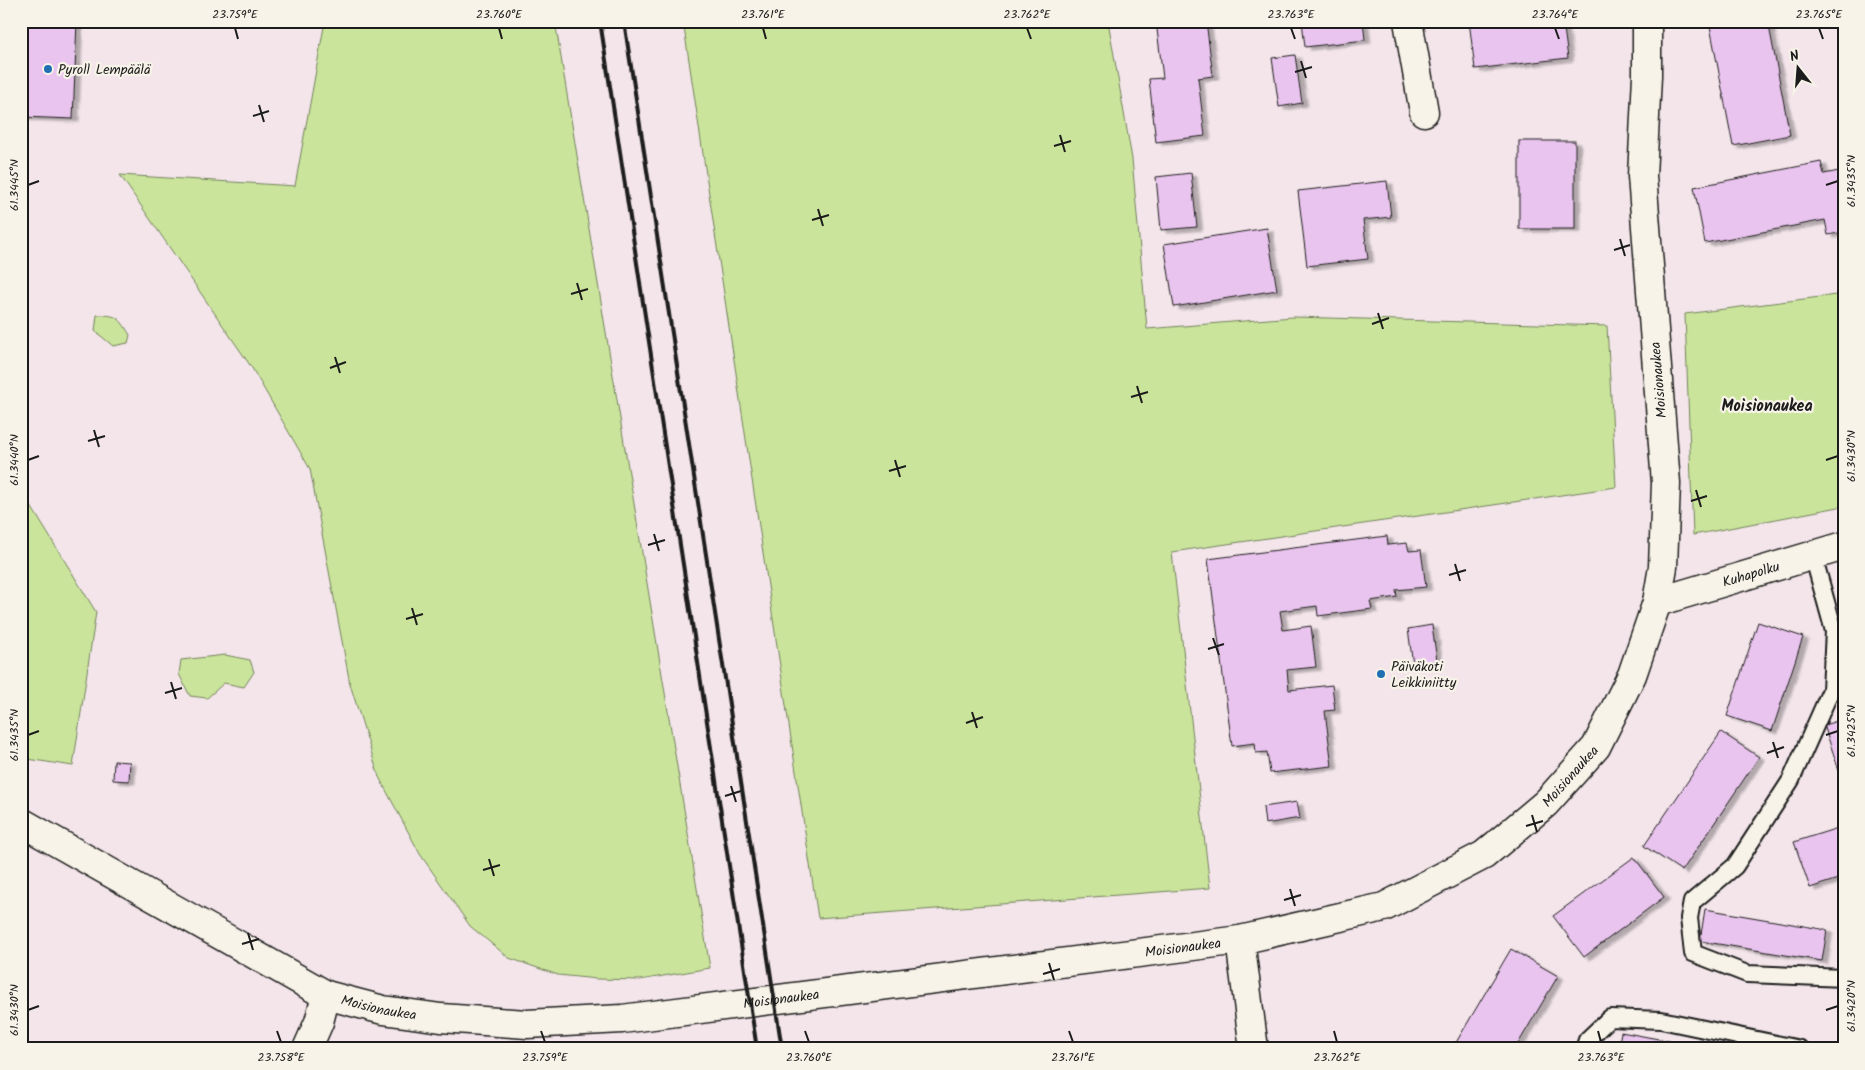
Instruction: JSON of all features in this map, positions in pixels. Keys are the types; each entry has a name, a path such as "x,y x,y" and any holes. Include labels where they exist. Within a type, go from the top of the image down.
{"street":[{"path":"1408,21 1424,112"},
{"name":"Moisionaukea","path":"21,822 326,995 383,1010 441,1018 527,1024 622,1019 1240,940 1384,907 1484,855 1546,802 1596,747 1632,675 1656,602 1663,567 1666,483 1642,176 1647,76 1647,21"},
{"name":"Kuhapolku","path":"1656,602 1844,546"},
{"path":"1240,940 1254,1049"},
{"path":"307,1049 319,1022 326,995"}],"lane":[{"path":"1813,555 1834,630 1831,690 1790,780 1735,866 1692,902 1689,918 1694,953 1747,974 1844,978"},
{"path":"1584,1049 1587,1040 1610,1018 1661,1020 1800,1049"}],"green space":[{"path":"325,21 555,21 710,968 640,980 597,979 558,975 509,958 470,926 420,854 379,777 350,684 310,469 252,368 120,175 295,186"},
{"path":"683,21 1108,21 1132,159 1147,329 1293,317 1607,326 1616,487 1172,552 1210,888 818,918"},
{"path":"1844,294 1844,506 1693,535 1685,314"},
{"path":"97,315 117,318 130,335 128,343 113,346 95,331"},
{"path":"21,490 96,612 73,766 21,758"},
{"path":"225,655 250,660 254,672 244,687 224,683 207,698 190,696 179,674 181,660"}],"building":[{"name":"Pyroll Lempäälä","path":"21,21 77,21 73,119 21,117"},
{"path":"1156,21 1206,21 1213,76 1198,78 1205,136 1156,142 1149,79 1163,78"},
{"path":"1302,21 1363,21 1365,40 1305,47"},
{"path":"1469,21 1563,21 1568,58 1475,69"},
{"path":"1709,21 1768,21 1790,135 1733,146"},
{"path":"1295,55 1302,103 1279,107 1272,58"},
{"path":"1519,141 1575,141 1575,229 1519,229"},
{"path":"1821,162 1824,174 1844,170 1844,232 1828,235 1825,220 1705,243 1694,187"},
{"path":"1191,173 1197,227 1161,230 1156,177"},
{"path":"1387,181 1391,217 1363,220 1368,259 1307,266 1298,191"},
{"path":"1267,228 1277,290 1174,307 1164,244"},
{"path":"1387,536 1388,545 1407,543 1409,551 1421,550 1426,587 1396,590 1397,597 1370,601 1372,609 1318,616 1317,606 1280,611 1283,630 1311,626 1316,667 1287,670 1289,690 1332,685 1335,710 1325,711 1332,766 1270,773 1267,752 1256,753 1255,743 1232,746 1208,559"},
{"path":"1758,622 1803,637 1772,731 1727,716"},
{"path":"1432,625 1437,661 1413,665 1408,629"},
{"path":"1844,719 1844,769 1839,771 1824,725"},
{"path":"1721,732 1759,757 1682,871 1644,846"},
{"path":"114,761 130,762 129,781 113,780"},
{"path":"1297,802 1300,818 1265,824 1263,807"},
{"path":"1844,826 1844,877 1810,888 1794,842"},
{"path":"1634,857 1664,897 1584,957 1553,916"},
{"path":"1705,909 1827,930 1822,961 1700,941"},
{"path":"1511,949 1558,976 1515,1049 1459,1049 1454,1046"},
{"path":"1621,1032 1712,1049 1618,1049"}],"railway":[{"path":"600,21 757,1049"},
{"path":"624,21 782,1049"}],"place":[{"name":"Pyroll Lempäälä","path":"48,69"},
{"name":"Päiväkoti Leikkiniitty","path":"1381,674"}],"district":[{"name":"Moisionaukea","path":"1767,405"}]}
